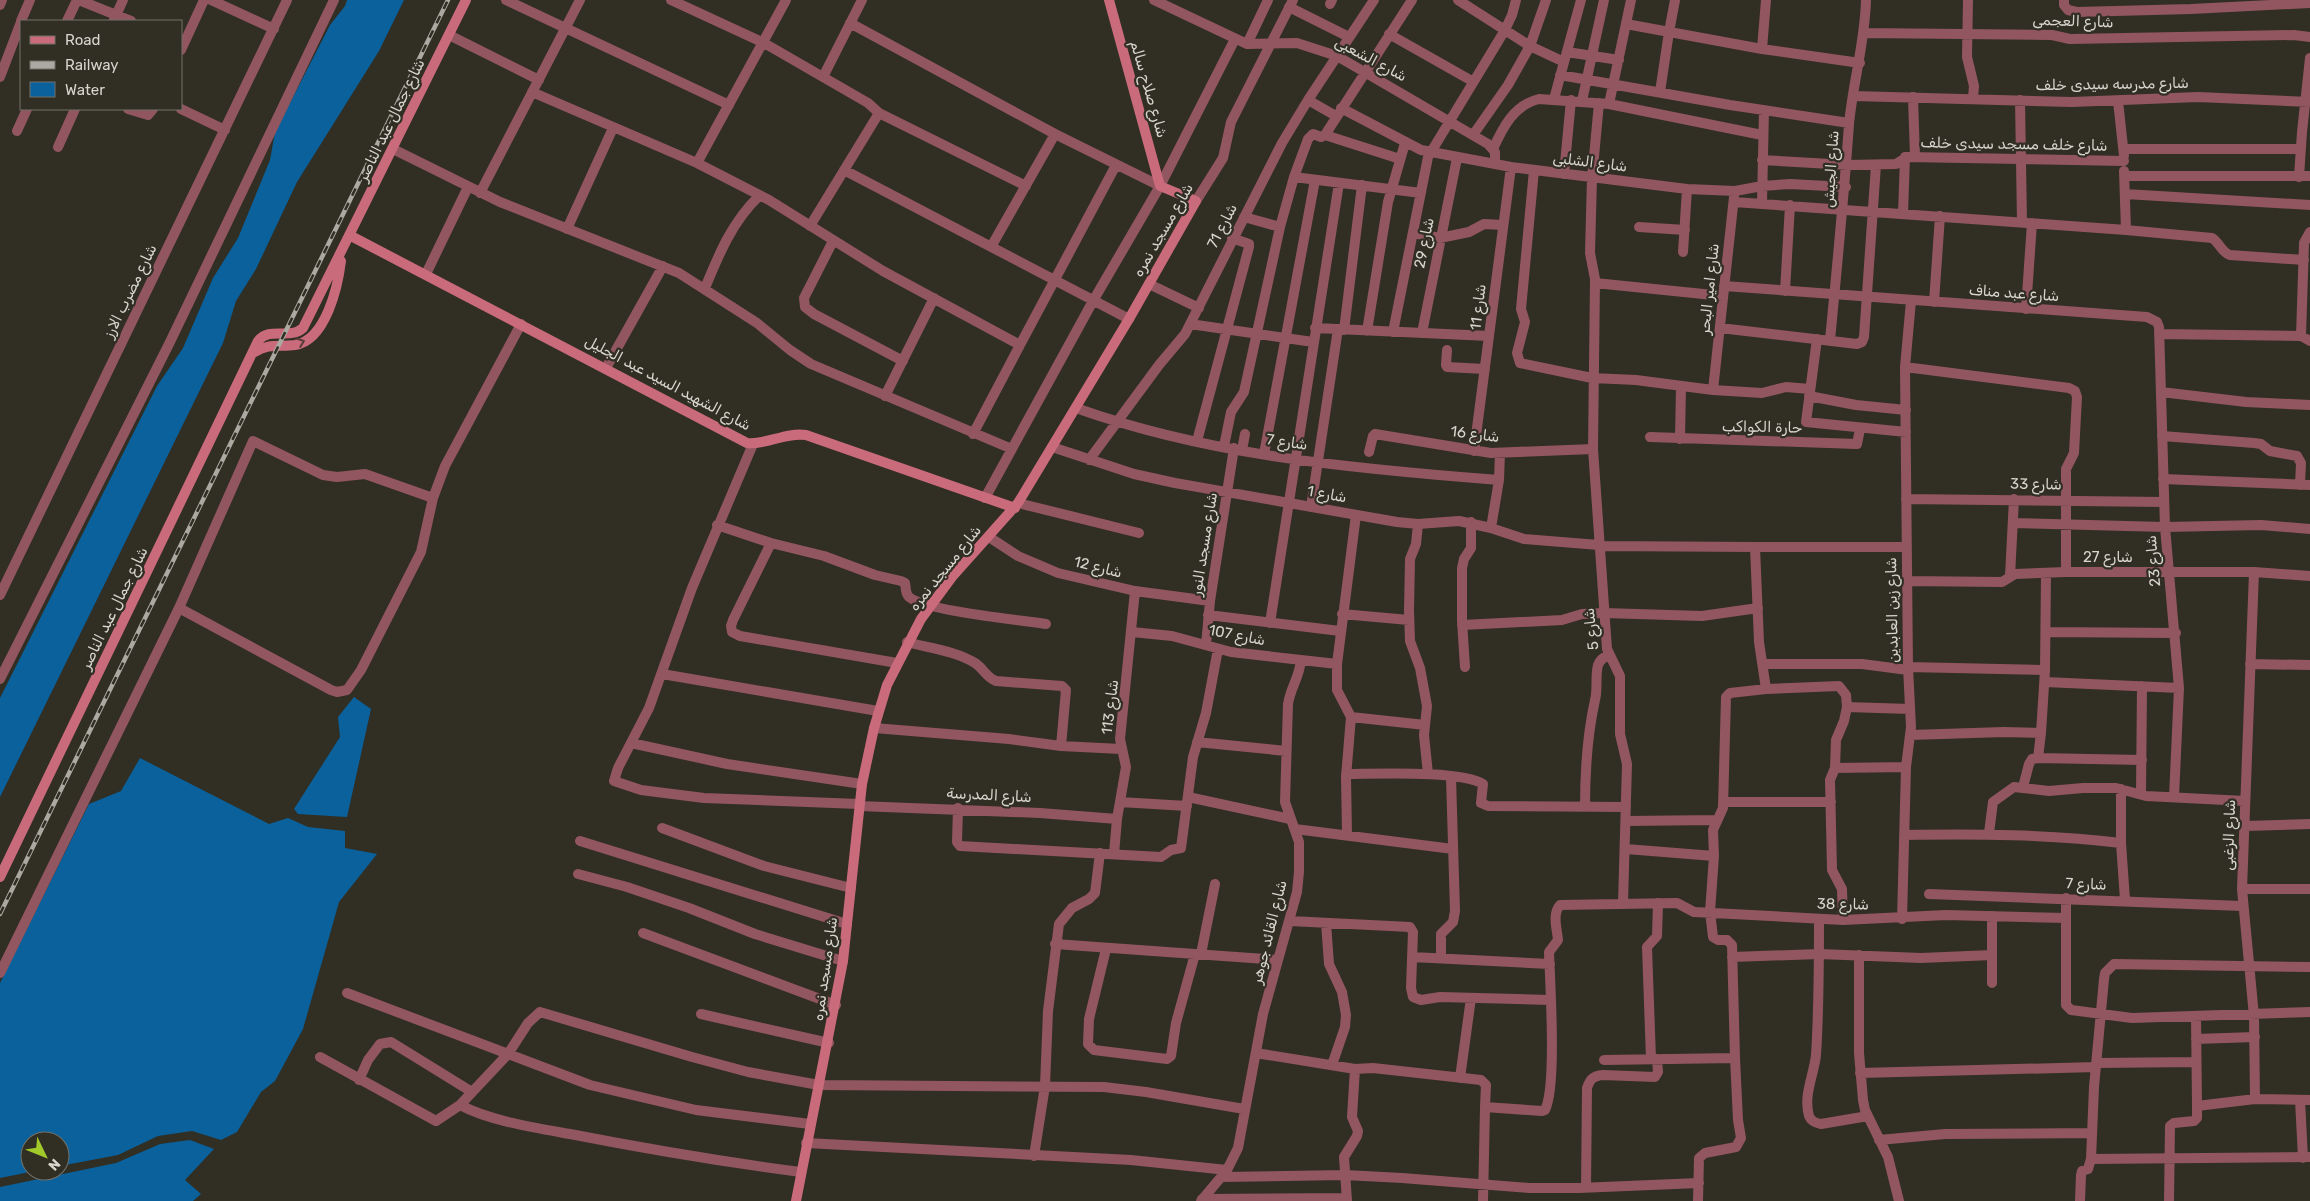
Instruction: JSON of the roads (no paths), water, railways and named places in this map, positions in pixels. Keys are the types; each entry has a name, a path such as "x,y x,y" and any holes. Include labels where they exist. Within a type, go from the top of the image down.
{"street":[{"path":"0,6 2,0"},
{"path":"22,20 30,0"},
{"path":"68,20 78,0 115,18 122,0"},
{"path":"182,45 204,0"},
{"path":"211,0 274,29"},
{"name":"شارع مضرب الارز","path":"0,595 287,0"},
{"path":"0,679 174,334 334,0"},
{"name":"شارع جمال عبد الناصر","path":"0,877 258,342 266,334 295,333 303,328 351,236 466,0"},
{"path":"506,0 729,106"},
{"path":"480,193 580,0"},
{"path":"671,0 764,43 873,106 879,113 1026,186"},
{"path":"697,163 786,0"},
{"path":"823,77 862,0"},
{"name":"شارع صلاح سالم","path":"1109,0 1160,186"},
{"name":"شارع الشعبى","path":"1154,0 1246,44 1298,43 1337,56 1449,120 1493,148"},
{"path":"1246,44 1268,0"},
{"name":"شارع 71","path":"1090,460 1190,324 1232,238 1282,143 1374,0"},
{"path":"1325,135 1412,0"},
{"path":"1458,0 1530,46 1564,62"},
{"path":"1393,332 1430,152 1505,30 1516,0"},
{"path":"1473,135 1508,85 1530,46 1546,0"},
{"path":"1554,98 1581,0"},
{"path":"1564,174 1576,101 1586,78 1604,0"},
{"name":"شارع 5","path":"1623,903 1627,764 1620,734 1621,681 1609,655 1604,613 1593,449 1592,378 1595,283 1590,253 1592,178 1604,103 1614,84 1631,0"},
{"path":"1660,92 1668,32 1675,0"},
{"path":"1762,49 1766,0"},
{"name":"شارع الجيش","path":"1830,340 1848,165 1849,123 1860,63 1866,0"},
{"path":"1968,0 1966,34 1967,57 1974,86 1972,98"},
{"path":"2064,0 2066,8 2072,11 2156,5 2310,3"},
{"path":"1291,4 1349,37"},
{"name":"شارع مسجد نمره","path":"796,1201 806,1143 829,1043 844,961 862,784 878,711 897,663 907,642 952,577 1016,506 1076,408 1223,158 1231,122 1291,4"},
{"path":"850,23 1055,134 1160,186 1196,201"},
{"path":"1626,24 1762,49 1860,63"},
{"path":"0,76 20,25"},
{"name":"شارع العجمى","path":"1864,33 2052,35 2070,39 2294,35 2310,37"},
{"path":"1390,34 1472,81"},
{"path":"449,35 539,80"},
{"path":"985,498 1160,186 1235,39"},
{"path":"1567,52 1619,60"},
{"path":"2125,176 2305,176 2300,149 2307,102 2310,58"},
{"path":"1560,74 1849,123"},
{"path":"532,92 697,163 759,196 834,241 1020,345"},
{"name":"شارع مدرسه سيدى خلف","path":"1854,96 2072,102 2198,97 2307,102"},
{"path":"1903,214 1910,157 1913,97"},
{"path":"1495,164 1496,156 1493,148 1507,121 1522,106 1539,99 1554,98 1604,103 1762,135"},
{"name":"شارع الشلبى","path":"1308,100 1430,152 1511,167 1592,178 1735,191 1762,186 1790,184 1846,187"},
{"path":"2020,100 2021,159 2027,223 2026,309"},
{"path":"2118,101 2124,149 2126,230"},
{"path":"182,109 225,130"},
{"path":"17,131 27,110"},
{"path":"58,147 75,110"},
{"path":"131,110 148,115 152,110"},
{"path":"1762,203 1764,110"},
{"path":"810,226 879,113"},
{"path":"567,229 613,128"},
{"path":"991,247 1055,134"},
{"path":"1234,448 1231,412 1244,392 1255,334 1280,227 1294,177 1310,137 1313,134 1321,137 1325,135 1400,159"},
{"path":"1367,331 1377,262 1391,189 1406,143"},
{"path":"393,149 468,188 663,266 706,288 757,323 800,358 1012,449"},
{"path":"2124,149 2300,149"},
{"name":"شارع خلف مسجد سيدى خلف","path":"1762,160 1848,165 1898,164 1910,157 2124,161"},
{"name":"شارع 29","path":"1422,333 1457,158"},
{"path":"974,434 1116,165"},
{"path":"1720,328 1857,344 1862,342 1867,298 1876,165"},
{"name":"شارع 11","path":"1474,451 1511,167"},
{"path":"844,170 1129,319"},
{"path":"1534,170 1520,309 1525,322 1517,357 1520,363 1592,378 1636,380 1713,390 1762,393 1786,387 1856,405 1906,410"},
{"path":"1294,177 1421,192"},
{"path":"1264,454 1284,338 1315,180"},
{"path":"1270,623 1339,183"},
{"path":"1311,507 1341,330 1362,186"},
{"path":"426,274 468,188"},
{"path":"1683,252 1687,188"},
{"name":"شارع امير البحر","path":"1713,390 1735,191"},
{"path":"2125,194 2310,205"},
{"path":"706,288 731,230 748,206 759,196"},
{"path":"1734,202 2126,230 2212,238 2218,243 2224,253 2233,256 2304,260"},
{"path":"1785,291 1790,205"},
{"path":"1934,302 1940,216"},
{"path":"1244,217 1280,227"},
{"path":"1413,233 1440,238 1469,232 1484,224 1504,225"},
{"path":"1639,227 1685,230"},
{"path":"2159,334 2306,339 2304,243 2310,232"},
{"name":"شارع الشهيد السيد عبد الجليل","path":"351,236 741,440 754,444 789,434 806,435 985,498 1016,506"},
{"path":"1197,441 1249,245 1232,238"},
{"path":"834,241 804,298 805,307 814,314 903,361"},
{"path":"606,368 663,266"},
{"path":"1595,283 1723,296"},
{"path":"1149,284 1199,308"},
{"name":"شارع عبد مناف","path":"1724,286 1867,298 2147,317 2157,322"},
{"path":"885,396 934,298"},
{"name":"شارع زين العابدين","path":"1902,919 1906,767 1910,735 1905,366 1912,301"},
{"name":"شارع 23","path":"2157,322 2159,334 2165,527 2176,633 2179,688 2174,797"},
{"path":"179,608 331,690 342,692 350,687 361,670 421,552 433,498 451,454 521,324"},
{"path":"1190,324 1313,342"},
{"path":"1315,328 1489,336"},
{"path":"1817,339 1806,422 1860,429 1906,432"},
{"path":"1447,350 1447,367 1485,369"},
{"path":"1905,366 2074,389 2077,397 2074,453 2066,469 2066,572"},
{"path":"1680,439 1681,386"},
{"path":"2160,392 2246,402 2310,405"},
{"name":"شارع 7","path":"1076,408 1118,423 1264,454 1318,462 1499,480"},
{"name":"حارة الكواكب","path":"1650,437 1857,444 1860,429"},
{"path":"1234,448 1245,434"},
{"name":"شارع 16","path":"1369,452 1372,438 1375,434 1474,451 1500,453 1593,449"},
{"path":"2162,436 2261,444 2270,451 2297,456 2301,463 2305,485 2163,479"},
{"path":"0,973 179,608 253,441 323,475 337,477 365,474 433,498"},
{"path":"754,444 717,525 649,708 631,743 727,764 862,784"},
{"name":"شارع 1","path":"1052,447 1134,474 1356,515 1418,524 1444,521 1471,522 1524,539 1600,545 1906,547"},
{"name":"شارع مسجد النور","path":"1206,645 1208,615 1234,448"},
{"path":"1491,528 1499,480 1500,453"},
{"name":"شارع 33","path":"1906,499 2164,502"},
{"path":"2010,576 2014,499"},
{"path":"1016,506 1139,532"},
{"path":"1347,835 1346,774 1351,717 1337,690 1336,664 1356,515"},
{"path":"1466,667 1462,625 1462,568 1464,559 1471,548 1471,522"},
{"path":"2013,523 2165,527 2261,525 2310,529"},
{"path":"1418,524 1416,544 1410,559 1409,620 1410,641 1420,668 1428,706 1424,735 1428,774"},
{"path":"717,525 771,543 824,556 875,575 901,580 910,598 930,607 1046,624"},
{"name":"شارع 12","path":"989,537 1018,556 1044,568 1135,591 1210,601"},
{"path":"771,543 733,620 732,632 740,636 897,663"},
{"path":"1756,547 1759,642 1766,689"},
{"name":"شارع 27","path":"1907,581 2002,582 2010,576 2018,574 2066,572 2254,572 2310,576"},
{"name":"شارع الزغبى","path":"2254,572 2242,889 2242,906 2254,1016 2254,1098"},
{"path":"2038,758 2045,682 2046,573"},
{"name":"شارع 113","path":"1114,854 1117,819 1126,766 1120,739 1135,591"},
{"path":"1462,625 1562,620 1582,614 1604,613 1702,616 1758,608"},
{"path":"1342,614 1409,620"},
{"path":"1208,615 1340,632"},
{"name":"شارع 107","path":"1132,632 1172,636 1218,649 1336,664"},
{"path":"2046,632 2176,633"},
{"path":"907,642 970,661 976,664 987,677 996,681 1062,686 1066,690 1061,746"},
{"path":"958,808 957,842 960,846 1161,857 1171,850 1179,849 1182,844 1190,770 1206,712 1218,649"},
{"path":"1585,807 1585,762 1596,698 1598,666 1604,657 1609,655"},
{"name":"شارع القائد جوهر","path":"1202,1200 1224,1173 1238,1148 1263,1014 1290,921 1300,872 1299,842 1285,802 1288,704 1291,691 1300,674 1301,660"},
{"path":"1763,664 1862,664 1908,668 2045,670"},
{"path":"2250,664 2310,666"},
{"path":"662,674 878,711"},
{"path":"2045,682 2179,688"},
{"path":"1698,1201 1698,1162 1702,1154 1736,1147 1741,1138 1738,1114 1730,942 1713,937 1710,912 1714,856 1713,830 1716,820 1722,814 1726,697 1730,693 1766,689 1839,686 1846,695 1847,707 1843,725 1836,740 1835,768 1830,780 1832,870 1842,889 1843,920"},
{"path":"2141,794 2142,686"},
{"path":"1847,707 1910,709"},
{"path":"1351,717 1426,725"},
{"path":"874,728 1009,739 1061,746 1121,749"},
{"path":"1910,735 2004,732 2041,733"},
{"path":"1197,742 1286,751"},
{"name":"شارع المدرسة","path":"631,743 613,779 620,785 704,798 958,808 1117,819"},
{"path":"2023,787 2028,764 2032,759 2142,760"},
{"path":"1835,768 1906,767"},
{"path":"1346,774 1428,774 1482,783 1481,803 1485,806 1626,807"},
{"path":"1441,957 1441,934 1453,922 1455,911 1451,777"},
{"path":"1989,833 1993,802 2014,787 2050,790 2084,788 2121,789 2141,794 2246,801"},
{"path":"2121,789 2124,900"},
{"path":"1120,802 1187,802 1290,819"},
{"path":"1723,802 1831,802"},
{"path":"1626,821 1716,820"},
{"path":"2244,826 2310,824"},
{"path":"662,828 764,866 851,888"},
{"path":"1295,829 1453,849"},
{"path":"1904,835 1989,833 2085,838 2121,843"},
{"path":"580,841 847,924"},
{"path":"1626,849 1714,856"},
{"path":"1034,1156 1044,1086 1048,1011 1055,944 1063,918 1075,906 1089,899 1095,893 1100,853"},
{"path":"578,874 627,887 755,934 844,961"},
{"path":"1106,949 1089,1019 1088,1044 1094,1050 1167,1059 1171,1056 1176,1023 1198,954 1216,884"},
{"path":"2242,889 2310,889"},
{"name":"شارع 7","path":"1930,894 2242,906"},
{"path":"2066,898 2066,1005 2076,1011 2132,1018 2254,1016 2310,1012"},
{"path":"1586,1188 1587,1088 1590,1080 1596,1075 1655,1077 1658,1072 1654,1059 1647,947 1657,936 1658,903"},
{"name":"شارع 38","path":"1550,964 1549,952 1558,940 1556,916 1558,907 1576,904 1677,903 1690,911 1843,920 1902,919 1946,915 2066,918"},
{"path":"1992,916 1992,983"},
{"path":"1819,919 1815,1067 1808,1092 1810,1117 1814,1122 1821,1124 1868,1116"},
{"path":"1290,921 1410,927 1413,932 1411,988 1414,998 1421,1000 1440,997 1550,1000"},
{"path":"1326,923 1329,964 1342,992 1346,1015 1345,1027 1332,1065"},
{"path":"643,933 836,1005"},
{"path":"1055,944 1278,960"},
{"path":"1732,957 1819,954 1921,958 1992,955"},
{"path":"1859,955 1860,1073 1863,1100 1868,1116 1888,1157 1899,1201"},
{"path":"1412,957 1550,964 1551,1075 1549,1100 1545,1110 1542,1112 1485,1106"},
{"path":"2080,1201 2082,1171 2088,1169 2091,1159 2096,1065 2105,973 2114,964 2310,967"},
{"path":"347,993 590,1085 696,1110 810,1124"},
{"path":"1460,1078 1471,998"},
{"path":"320,1056 359,1080 436,1121 460,1105 508,1054 534,1016 537,1013 544,1012 748,1072 819,1085 1104,1087 1244,1109"},
{"path":"701,1014 829,1043"},
{"path":"2169,1201 2170,1126 2174,1123 2194,1121 2197,1118 2196,1016"},
{"path":"2196,1039 2255,1037"},
{"path":"359,1080 368,1060 380,1044 391,1042 472,1092"},
{"path":"1256,1053 1355,1069 1373,1068 1485,1082 1483,1201"},
{"path":"1604,1060 1735,1058"},
{"path":"1860,1073 2196,1062"},
{"path":"1202,1200 1347,1199 1344,1157 1358,1131 1352,1117 1355,1069"},
{"path":"2091,1159 2306,1158 2305,1100 2254,1098 2197,1106"},
{"path":"460,1105 490,1116 547,1130 718,1161 801,1172"},
{"path":"1879,1140 1945,1134 2092,1133"},
{"path":"806,1143 1131,1160 1224,1173 1402,1178 1483,1186 1586,1188 1699,1183"}],"water":[{"path":"347,0 404,0 379,51 297,182 256,269 236,301 223,343 0,797 0,698 157,386 183,348 213,278 238,238 270,160 275,132 330,25 345,6"},
{"path":"354,697 371,709 347,817 298,814 294,809 340,737 338,717"},
{"path":"140,758 269,824 288,818 308,827 345,831 345,848 377,854 339,902 303,1029 275,1081 261,1092 237,1132 221,1140 192,1131 158,1136 118,1155 70,1164 70,1131 20,1131 20,1174 0,1178 0,983 89,804 121,791"},
{"path":"190,1140 214,1149 185,1180 201,1194 193,1201 0,1201 0,1187 29,1181 70,1181 70,1173 116,1163 160,1144"}],"railway":[{"path":"0,914 448,0"}]}
